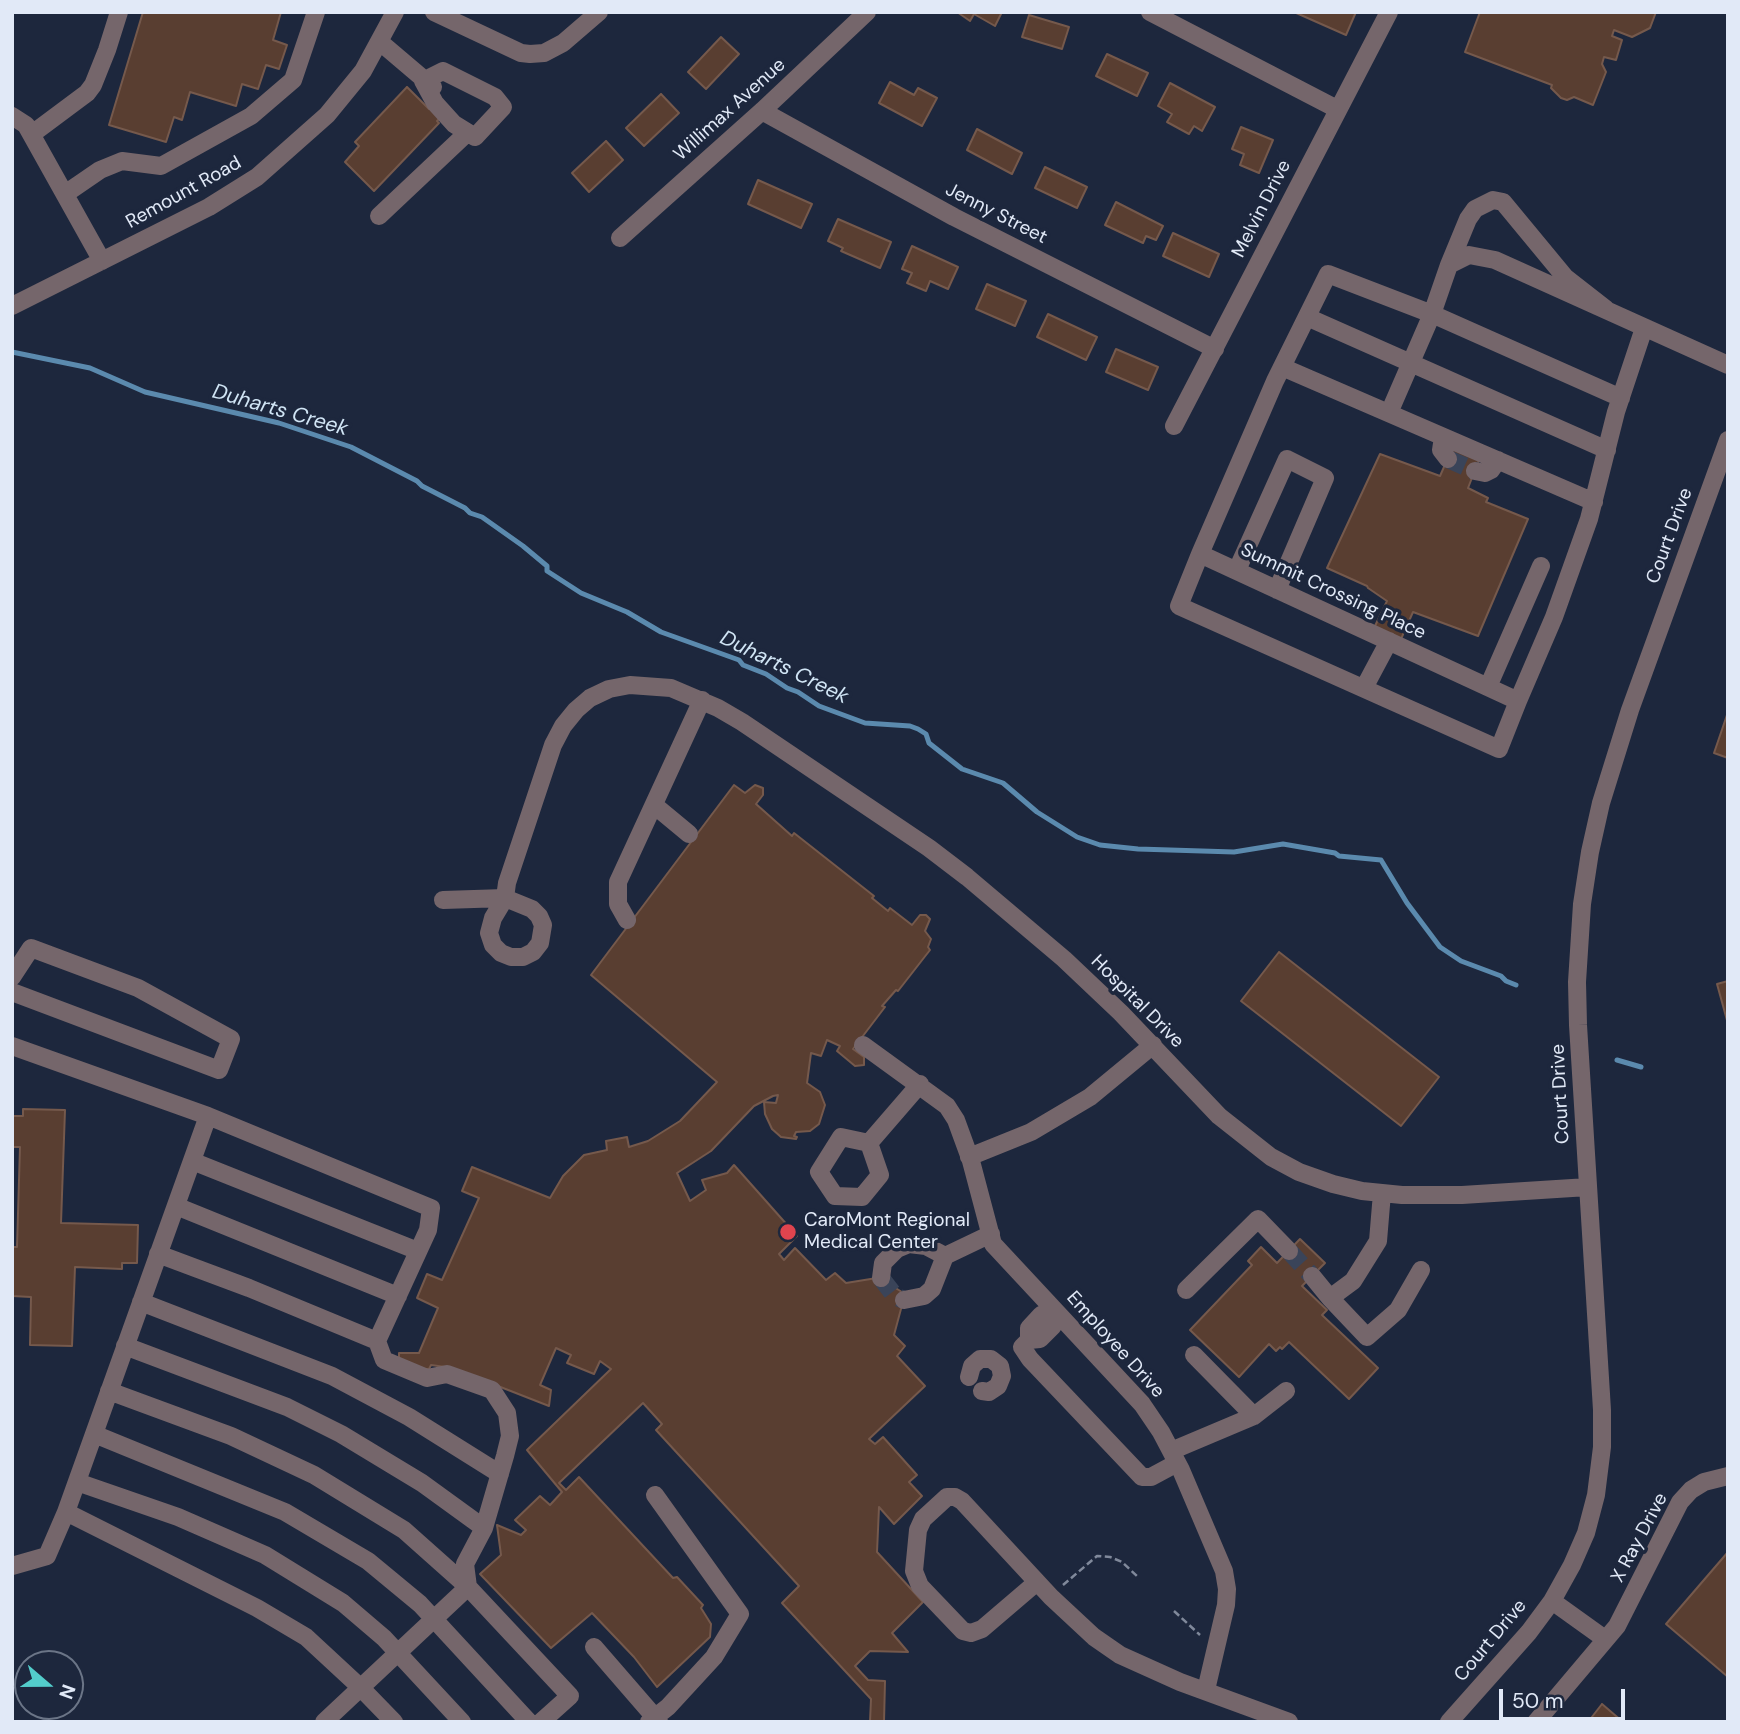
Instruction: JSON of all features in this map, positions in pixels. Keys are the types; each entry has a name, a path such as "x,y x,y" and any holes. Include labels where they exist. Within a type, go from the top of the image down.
{"street":[{"path":"32,134 87,93 93,85 119,12"},
{"path":"65,194 100,170 122,161 161,166 251,116 293,80 316,12"},
{"name":"Remount Road","path":"12,306 209,207 257,177 327,115 363,71 396,12"},
{"path":"434,12 460,18 521,53 530,54 544,53 563,43 599,12"},
{"name":"Willimax Avenue","path":"620,238 762,111 867,12"},
{"path":"1150,12 1336,109"},
{"name":"Melvin Drive","path":"1174,426 1336,109 1389,12"},
{"path":"380,42 423,81 435,103 454,124 467,133 475,137 503,107 495,97 443,71 423,81"},
{"name":"Jenny Street","path":"762,111 954,217 1215,349"},
{"path":"12,116 26,125 32,134 102,261"},
{"path":"379,216 467,133"},
{"path":"1389,413 1432,314 1449,265 1475,209 1493,200 1503,202 1565,277 1605,309"},
{"path":"1449,265 1469,255 1494,260 1728,365"},
{"path":"1621,398 1432,314 1328,274 1282,367 1179,606 1499,749 1554,617 1594,502 1621,398 1644,328"},
{"path":"1307,317 1410,365 1607,450"},
{"path":"1282,367 1594,502"},
{"path":"1443,437 1441,450 1448,459"},
{"name":"Court Drive","path":"1449,1722 1523,1639 1552,1601 1572,1566 1586,1533 1596,1495 1602,1447 1602,1410 1577,982 1582,904 1601,803 1630,710 1728,440"},
{"path":"1237,570 1287,459 1325,478 1277,590"},
{"path":"1475,471 1485,473 1491,470 1498,460"},
{"name":"Summit Crossing Place","path":"1200,554 1518,701"},
{"path":"1488,687 1541,566"},
{"path":"1364,688 1389,641"},
{"name":"Hospital Drive","path":"443,900 505,898 553,745 576,710 590,698 609,689 631,685 671,688 702,700 742,722 929,848 1045,942 1153,1045 1219,1116 1272,1157 1299,1172 1333,1184 1382,1193 1460,1195 1588,1187"},
{"path":"627,920 618,904 618,882 702,700"},
{"path":"654,805 689,834"},
{"path":"12,977 31,948 138,988 231,1039 219,1070 12,992"},
{"path":"863,1045 920,1084 869,1143"},
{"path":"969,1157 1031,1132 1090,1097 1153,1045"},
{"path":"12,1046 208,1116 432,1208 428,1230 377,1341 384,1360 427,1378 447,1374 492,1390 507,1413 510,1436 484,1528 466,1564 468,1587"},
{"name":"Employee Drive","path":"920,1084 947,1106 956,1120 993,1244 1053,1314 1149,1412 1174,1457 1224,1571 1227,1589 1226,1605 1206,1690"},
{"path":"12,1566 47,1556 77,1482 208,1116"},
{"path":"192,1161 418,1251"},
{"path":"1330,1298 1353,1281 1378,1241 1382,1193"},
{"path":"176,1206 398,1296"},
{"path":"1186,1290 1258,1219 1289,1251"},
{"path":"904,1300 924,1296 932,1289 946,1256 991,1234"},
{"path":"881,1278 883,1264 897,1249 909,1244 926,1246 946,1256"},
{"path":"158,1254 377,1341"},
{"path":"1312,1276 1367,1337 1398,1310 1421,1270"},
{"path":"141,1302 332,1376 409,1417 500,1474"},
{"path":"1053,1314 1041,1315 1029,1328 1026,1343 1030,1359 1143,1477 1151,1477 1174,1457 1254,1416 1286,1391"},
{"path":"1000,1366 1026,1343"},
{"path":"125,1346 287,1407 341,1434 422,1483 484,1528"},
{"path":"1194,1355 1254,1416"},
{"path":"969,1377 971,1366 980,1359 991,1359 1000,1366 1002,1376 998,1386 982,1391"},
{"path":"109,1391 231,1436 314,1475 404,1530 468,1587 570,1696 541,1722"},
{"path":"94,1433 285,1512 368,1561 420,1604 529,1722"},
{"name":"X Ray Drive","path":"1536,1722 1617,1626 1680,1502 1703,1482 1728,1476"},
{"path":"77,1482 178,1517 265,1555 343,1603 398,1653 462,1722"},
{"path":"594,1647 654,1720 715,1657 740,1614 655,1495"},
{"path":"1037,1582 982,1629 971,1633 963,1631 920,1586 914,1571 918,1530 922,1518 947,1497 955,1497 962,1501 1051,1597 1094,1637 1120,1655 1146,1669 1289,1722"},
{"path":"66,1512 306,1637 394,1722"},
{"path":"324,1722 468,1587"},
{"path":"1552,1601 1605,1639"}],"path":[{"path":"1051,1597 1097,1556 1111,1557 1122,1562 1138,1577"},
{"path":"1174,1611 1216,1649"}],"building":[{"path":"143,12 281,12 273,40 287,45 279,69 266,65 258,89 242,84 236,106 190,92 182,120 174,117 166,142 109,125"},
{"path":"957,12 1002,12 995,26 974,14 970,21"},
{"path":"1294,12 1356,12 1346,35"},
{"path":"1480,12 1656,12 1650,28 1632,37 1614,30 1612,36 1622,40 1616,60 1604,57 1602,64 1606,72 1593,105 1574,97 1567,100 1561,98 1551,88 1552,85 1465,52"},
{"path":"1029,15 1069,27 1062,49 1022,37"},
{"path":"721,37 739,54 706,89 688,72"},
{"path":"1107,54 1148,73 1137,96 1096,76"},
{"path":"890,82 914,95 918,88 937,98 922,126 879,103"},
{"path":"1170,83 1215,107 1202,131 1194,126 1189,134 1167,122 1172,114 1158,106"},
{"path":"407,87 429,109 448,110 437,121 439,123 374,191 345,162 359,146 355,142"},
{"path":"661,94 679,113 644,146 626,128"},
{"path":"1241,127 1273,140 1259,173 1240,165 1244,154 1232,149"},
{"path":"977,129 1022,153 1012,174 967,150"},
{"path":"606,141 623,160 589,192 572,173"},
{"path":"1045,167 1087,187 1077,208 1035,188"},
{"path":"758,180 812,204 801,228 748,204"},
{"path":"1116,202 1163,226 1156,240 1146,236 1143,243 1105,225"},
{"path":"838,219 891,242 880,268 841,251 843,248 828,241"},
{"path":"1173,233 1219,254 1209,277 1163,256"},
{"path":"912,246 958,267 948,289 930,281 926,291 907,283 912,273 902,269"},
{"path":"987,284 1026,301 1015,326 976,309"},
{"path":"1048,314 1097,337 1086,360 1037,337"},
{"path":"1116,349 1158,367 1148,390 1106,372"},
{"path":"1452,449 1479,460 1468,488 1488,498 1486,502 1528,519 1478,636 1413,612 1401,639 1374,628 1387,601 1367,586 1327,568 1380,454 1440,476"},
{"path":"1728,712 1728,758 1714,753"},
{"path":"734,785 745,793 755,785 763,788 763,795 756,804 792,836 794,833 874,896 872,898 888,911 890,908 912,925 920,915 926,915 930,919 925,931 931,939 928,947 930,950 898,991 882,1006 885,1007 853,1049 864,1057 864,1065 855,1066 837,1051 840,1046 827,1040 821,1056 811,1053 807,1083 820,1092 825,1105 819,1124 810,1131 796,1132 796,1139 781,1137 772,1129 765,1114 764,1102 776,1103 778,1095 773,1096 754,1106 711,1151 677,1173 690,1201 706,1190 702,1180 727,1173 734,1165 797,1236 779,1254 784,1260 795,1248 826,1280 835,1273 846,1283 889,1276 894,1287 905,1294 894,1335 905,1346 897,1356 925,1386 869,1439 875,1444 883,1437 917,1475 909,1482 922,1496 894,1524 879,1507 877,1552 923,1602 892,1633 908,1652 870,1651 855,1666 868,1680 885,1681 884,1722 870,1722 871,1699 782,1603 799,1586 656,1430 662,1424 643,1403 559,1483 566,1490 579,1477 673,1578 677,1577 703,1605 701,1608 711,1624 710,1637 657,1687 634,1657 592,1613 551,1648 480,1574 501,1555 497,1525 521,1535 526,1530 515,1520 540,1496 550,1505 562,1492 527,1450 611,1369 600,1361 594,1374 567,1363 571,1355 556,1348 540,1385 551,1390 549,1406 452,1368 431,1365 429,1369 406,1369 399,1361 399,1353 419,1353 438,1308 417,1298 427,1274 442,1280 479,1198 462,1191 472,1167 550,1198 563,1176 584,1155 607,1150 606,1141 627,1137 629,1147 648,1141 680,1121 717,1082 591,975"},
{"path":"1279,952 1439,1077 1401,1126 1241,1001"},
{"path":"1728,981 1728,1024 1717,984"},
{"path":"23,1109 65,1110 61,1223 138,1225 137,1263 122,1263 122,1269 75,1267 72,1346 30,1345 31,1297 12,1296 12,1247 17,1247 20,1147 12,1147 12,1116 23,1116"},
{"path":"1300,1239 1325,1263 1302,1286 1327,1310 1322,1315 1378,1368 1349,1399 1289,1342 1276,1351 1269,1344 1239,1377 1190,1330 1252,1265 1248,1261 1261,1247 1277,1263"},
{"path":"1728,1552 1728,1677 1666,1624"},
{"path":"1602,1704 1623,1722 1588,1722"}],"waterway":[{"name":"Duharts Creek","path":"12,352 90,368 145,392 279,423 351,447 417,481 470,513 482,517 523,546 547,566 547,571 581,593 627,612 661,632 739,660 743,665 766,674 819,706 865,723 918,729 926,734 929,743 962,769 1003,783 1037,812 1077,837 1100,845 1138,849 1234,852 1283,844 1339,856 1381,860 1407,903 1440,947 1461,961 1501,976 1516,985"},
{"name":"Duharts Creek","path":"1617,1060 1641,1067"}],"tunnel":[{"path":"1448,459 1475,471"},
{"path":"1289,1251 1312,1276"},
{"path":"881,1278 895,1296 904,1300"}],"place":[{"name":"CaroMont Regional Medical Center","path":"788,1232"}]}
